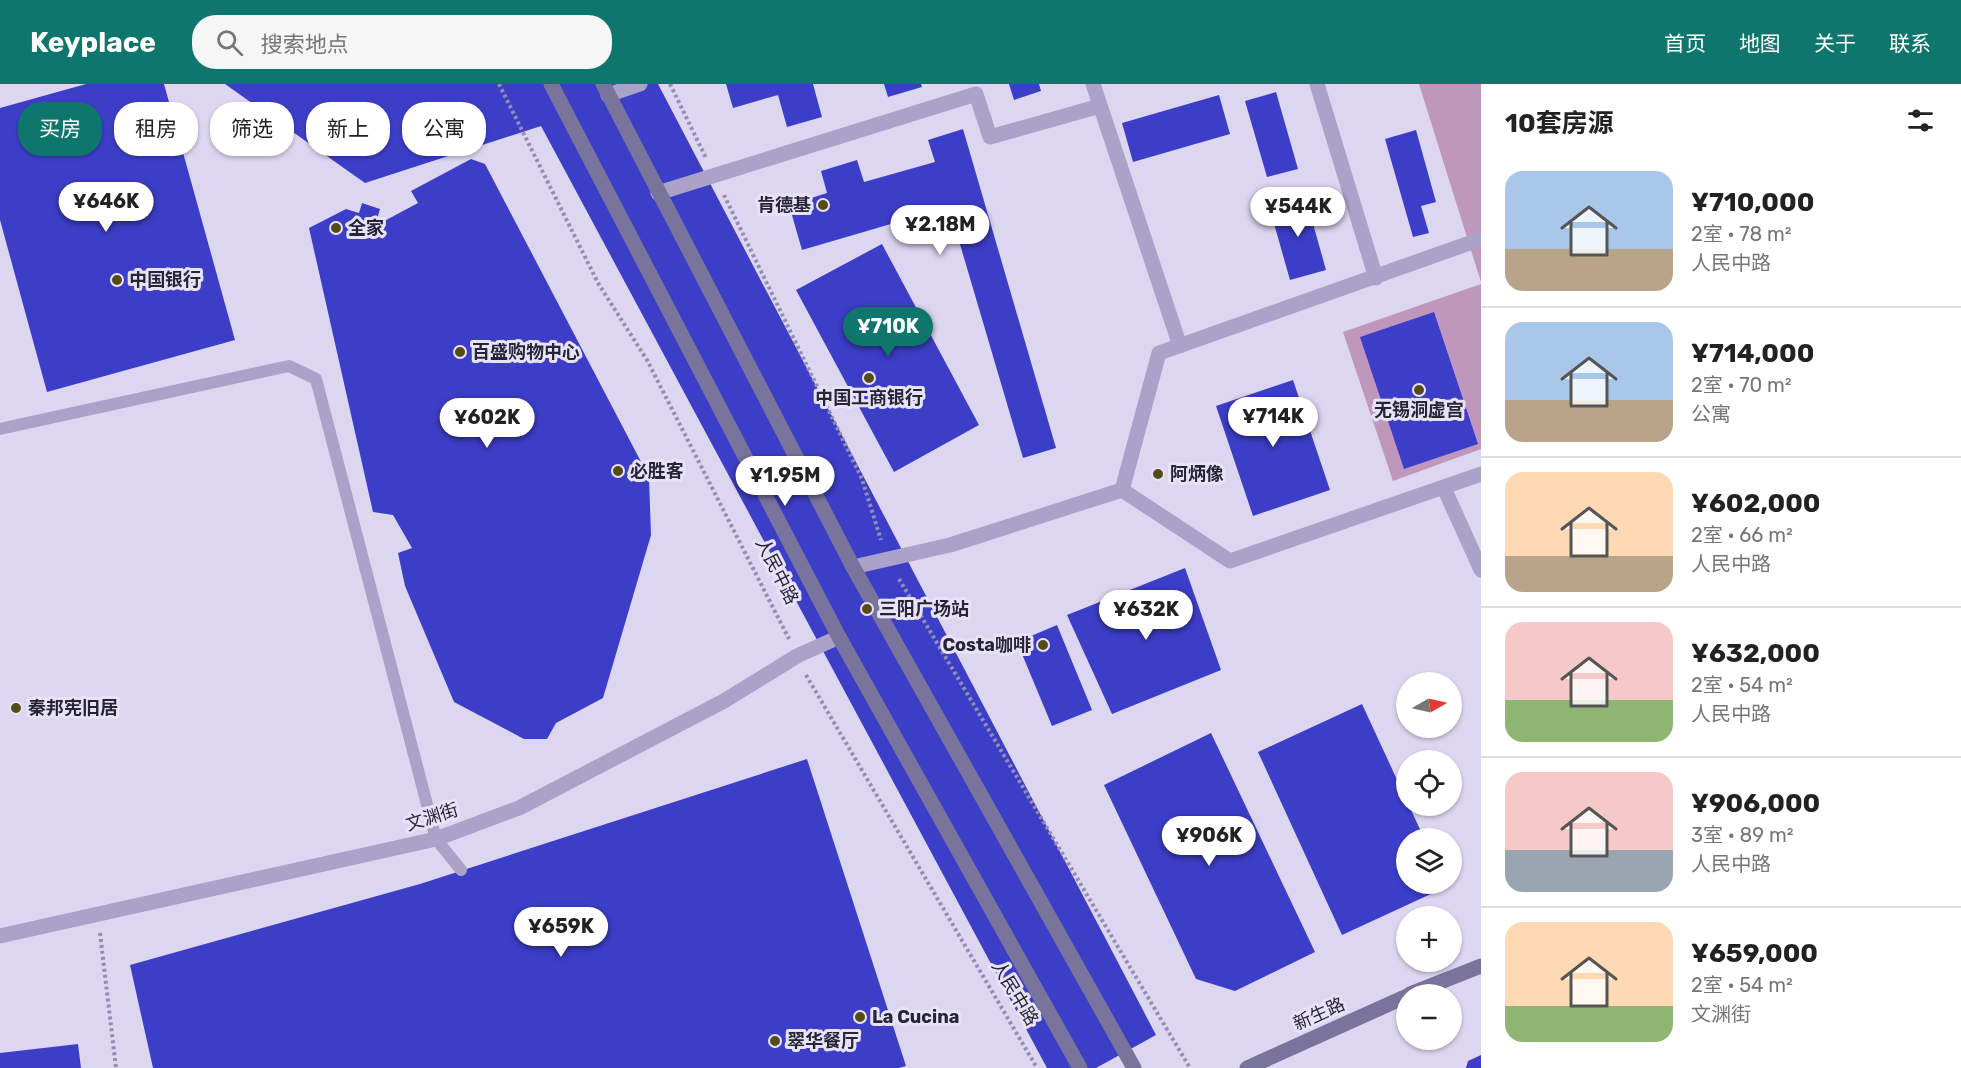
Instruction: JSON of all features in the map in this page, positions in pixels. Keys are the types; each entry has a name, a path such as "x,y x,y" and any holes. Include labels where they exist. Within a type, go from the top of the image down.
{"main road":[{"name":"人民中路","path":"551,84 839,637 1080,1068"},
{"path":"606,89 853,567 1134,1068"},
{"name":"新生路","path":"1436,984 1481,966"},
{"name":"新生路","path":"1247,1068 1396,1000"}],"street":[{"path":"606,89 640,84"},
{"path":"1094,84 1180,346"},
{"path":"1317,84 1376,278"},
{"path":"658,192 976,94 990,137 1100,105"},
{"path":"1122,490 1159,352 1376,278 1481,239"},
{"path":"1122,490 1230,561 1481,474"},
{"path":"1444,488 1481,570"},
{"path":"853,567 950,545 1122,490"},
{"name":"文渊街","path":"0,936 436,839 519,808 724,701 797,656 839,637"}],"lane":[{"path":"0,429 289,366 316,379 436,839 461,870"}],"path":[{"name":"人民中路","path":"499,84 597,283 647,360 815,694 1037,1068"},
{"path":"670,84 862,479 887,559 1190,1068"},
{"path":"98,914 116,1068"}],"shaded area":[{"path":"1419,84 1481,84 1481,282"},
{"path":"1481,284 1481,449 1393,481 1343,332"}],"building":[{"name":"中国银行","path":"86,84 164,84 169,102 114,102 114,156 184,156 235,340 47,392 0,220 0,108 18,103 18,156 102,156 102,102 22,102"},
{"name":"三阳广场站","path":"225,84 658,84 1156,1035 1096,1068 1047,1068 541,126 486,144 486,102 402,102 402,156 448,156 365,183 327,156 390,156 390,102 306,102 306,141 294,133 294,102 250,102"},
{"path":"726,84 813,84 822,117 787,127 778,95 733,108"},
{"path":"884,84 921,84 922,87 888,97"},
{"path":"1009,84 1039,84 1041,91 1014,100"},
{"path":"1276,92 1298,169 1267,177 1245,101"},
{"path":"1219,95 1230,134 1133,162 1122,123"},
{"path":"963,129 1056,448 1023,458 949,207 802,250 789,205 827,193 821,171 857,160 864,182 935,162 928,140"},
{"path":"1416,130 1436,202 1421,206 1429,233 1413,237 1385,139"},
{"name":"百盛购物中心","path":"471,159 485,164 649,477 651,535 603,698 556,723 547,739 524,739 454,702 405,586 398,553 412,548 393,515 373,512 309,228 346,209 359,213 362,203 380,209 375,226 418,203 411,191"},
{"path":"1305,195 1326,270 1290,280 1269,206"},
{"path":"882,244 979,425 894,472 796,290"},
{"name":"无锡洞虚宫","path":"1434,312 1478,444 1404,469 1360,337"},
{"path":"1293,380 1330,490 1253,516 1216,406"},
{"path":"1185,568 1221,670 1112,714 1067,615"},
{"path":"1057,625 1092,710 1052,726 1017,642"},
{"path":"1362,704 1396,777 1396,816 1414,816 1419,828 1396,828 1396,894 1431,894 1405,906 1396,906 1396,910 1342,935 1258,752"},
{"path":"1211,733 1315,952 1235,991 1196,979 1104,785"},
{"path":"807,759 906,1066 899,1068 153,1068 130,965 420,884"},
{"path":"78,1044 81,1068 0,1068 0,1053"},
{"path":"1481,1055 1481,1068 1466,1068 1468,1061"}],"place":[{"name":"肯德基","path":"823,205"},
{"name":"全家","path":"336,228"},
{"name":"中国银行","path":"117,280"},
{"name":"百盛购物中心","path":"460,352"},
{"name":"中国工商银行","path":"869,378"},
{"name":"无锡洞虚宫","path":"1419,390"},
{"name":"必胜客","path":"618,471"},
{"name":"阿炳像","path":"1158,474"},
{"name":"三阳广场站","path":"867,609"},
{"name":"Costa咖啡","path":"1043,645"},
{"name":"秦邦宪旧居","path":"16,708"},
{"name":"La Cucina","path":"860,1017"},
{"name":"翠华餐厅","path":"775,1041"}]}
